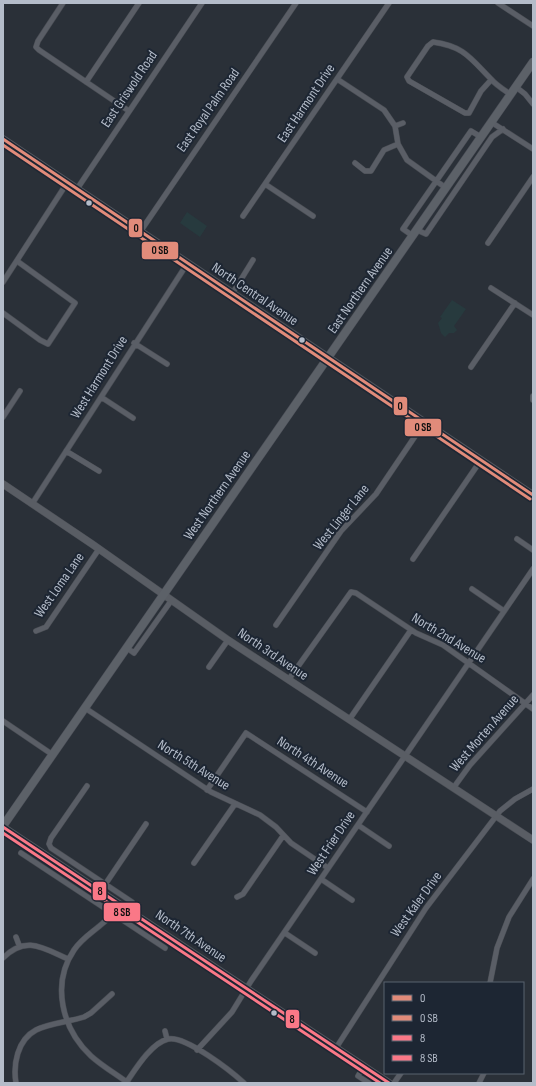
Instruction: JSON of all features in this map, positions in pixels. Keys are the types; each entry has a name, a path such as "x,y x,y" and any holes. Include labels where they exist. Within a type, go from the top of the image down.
{"main road":[{"name":"East Northern Avenue","path":"328,358 533,62"},
{"name":"North Central Avenue","path":"3,140 533,495"},
{"name":"West Northern Avenue","path":"3,827 328,358"},
{"name":"North 3rd Avenue","path":"3,484 99,549 228,640 533,840"},
{"name":"North 7th Avenue","path":"3,827 389,1083"}],"street":[{"path":"63,3 38,40 36,47 129,111"},
{"path":"86,82 139,3"},
{"name":"East Griswold Road","path":"77,189 202,3"},
{"name":"East Royal Palm Road","path":"140,232 296,3"},
{"name":"East Harmont Drive","path":"243,216 389,3"},
{"path":"498,3 533,26"},
{"path":"491,80 481,90 469,113 465,113 409,82 407,77 428,46 433,42 464,52 474,60 491,80 510,94"},
{"path":"337,79 384,110 395,126 398,144 402,153 412,165 446,188"},
{"path":"516,87 525,94 533,104"},
{"path":"395,126 403,122"},
{"path":"491,122 533,149"},
{"path":"481,137 471,131 403,230 426,234 492,137 503,129"},
{"path":"355,163 365,171 371,171 384,150 398,144"},
{"path":"488,243 533,177"},
{"path":"3,282 5,274 16,261 67,183"},
{"path":"265,184 313,216"},
{"path":"232,294 253,260"},
{"path":"3,313 40,340 48,344 75,303 16,261"},
{"name":"West Harmont Drive","path":"32,504 134,343 187,264"},
{"path":"491,288 533,315"},
{"path":"471,367 515,303"},
{"path":"134,343 167,364"},
{"path":"3,417 20,391"},
{"path":"101,397 133,418"},
{"name":"West Linger Lane","path":"276,626 341,531 373,499 424,423"},
{"path":"66,451 99,471"},
{"path":"413,559 480,460"},
{"path":"517,539 533,550"},
{"name":"West Loma Lane","path":"36,631 46,626 99,549"},
{"name":"West Frier Drive","path":"197,1050 222,1025 533,568"},
{"path":"472,589 504,611"},
{"name":"North 2nd Avenue","path":"289,679 351,592 356,593 411,630 443,645 469,662 533,709"},
{"path":"127,648 134,653 171,601"},
{"path":"349,720 411,630"},
{"path":"209,667 228,640"},
{"name":"West Morten Avenue","path":"454,787 470,765 533,695"},
{"name":"North 5th Avenue","path":"85,708 207,790 260,815 296,847 328,868"},
{"path":"3,721 53,755"},
{"name":"North 4th Avenue","path":"207,790 246,733 367,812"},
{"path":"87,786 49,844 51,848 132,902"},
{"name":"West Kaler Drive","path":"336,1048 426,908 496,816 506,806 533,789"},
{"path":"194,863 235,804"},
{"path":"100,892 146,824"},
{"path":"358,825 390,846"},
{"path":"237,897 243,894 283,836"},
{"name":"North 7th Avenue","path":"21,853 165,948"},
{"path":"321,879 352,900"},
{"path":"490,982 497,948 509,917 533,879"},
{"path":"118,904 104,923 80,942 68,959 60,988 64,1011 74,1035 92,1056 127,1083 150,1050 167,1039 181,1040 233,1073 244,1083"},
{"path":"285,933 315,953"},
{"path":"16,937 19,945"},
{"path":"3,958 19,945 32,945 68,959"},
{"path":"15,1083 14,1066 18,1053 26,1039 35,1030 91,1013 112,994"},
{"path":"165,1031 167,1039"},
{"path":"364,1066 358,1076 369,1083"},
{"path":"394,1083 400,1074"},
{"path":"479,1083 484,1074"}],"green space":[{"path":"187,212 207,226 200,237 180,223"},
{"path":"452,300 466,309 454,326 457,330 454,333 449,333 445,337 441,333 438,323 442,318 440,317"}],"transit line":[{"name":"0","path":"3,139 533,495"},
{"path":"3,145 530,499"},
{"name":"8","path":"3,827 389,1083"},
{"path":"3,833 380,1083"}]}
